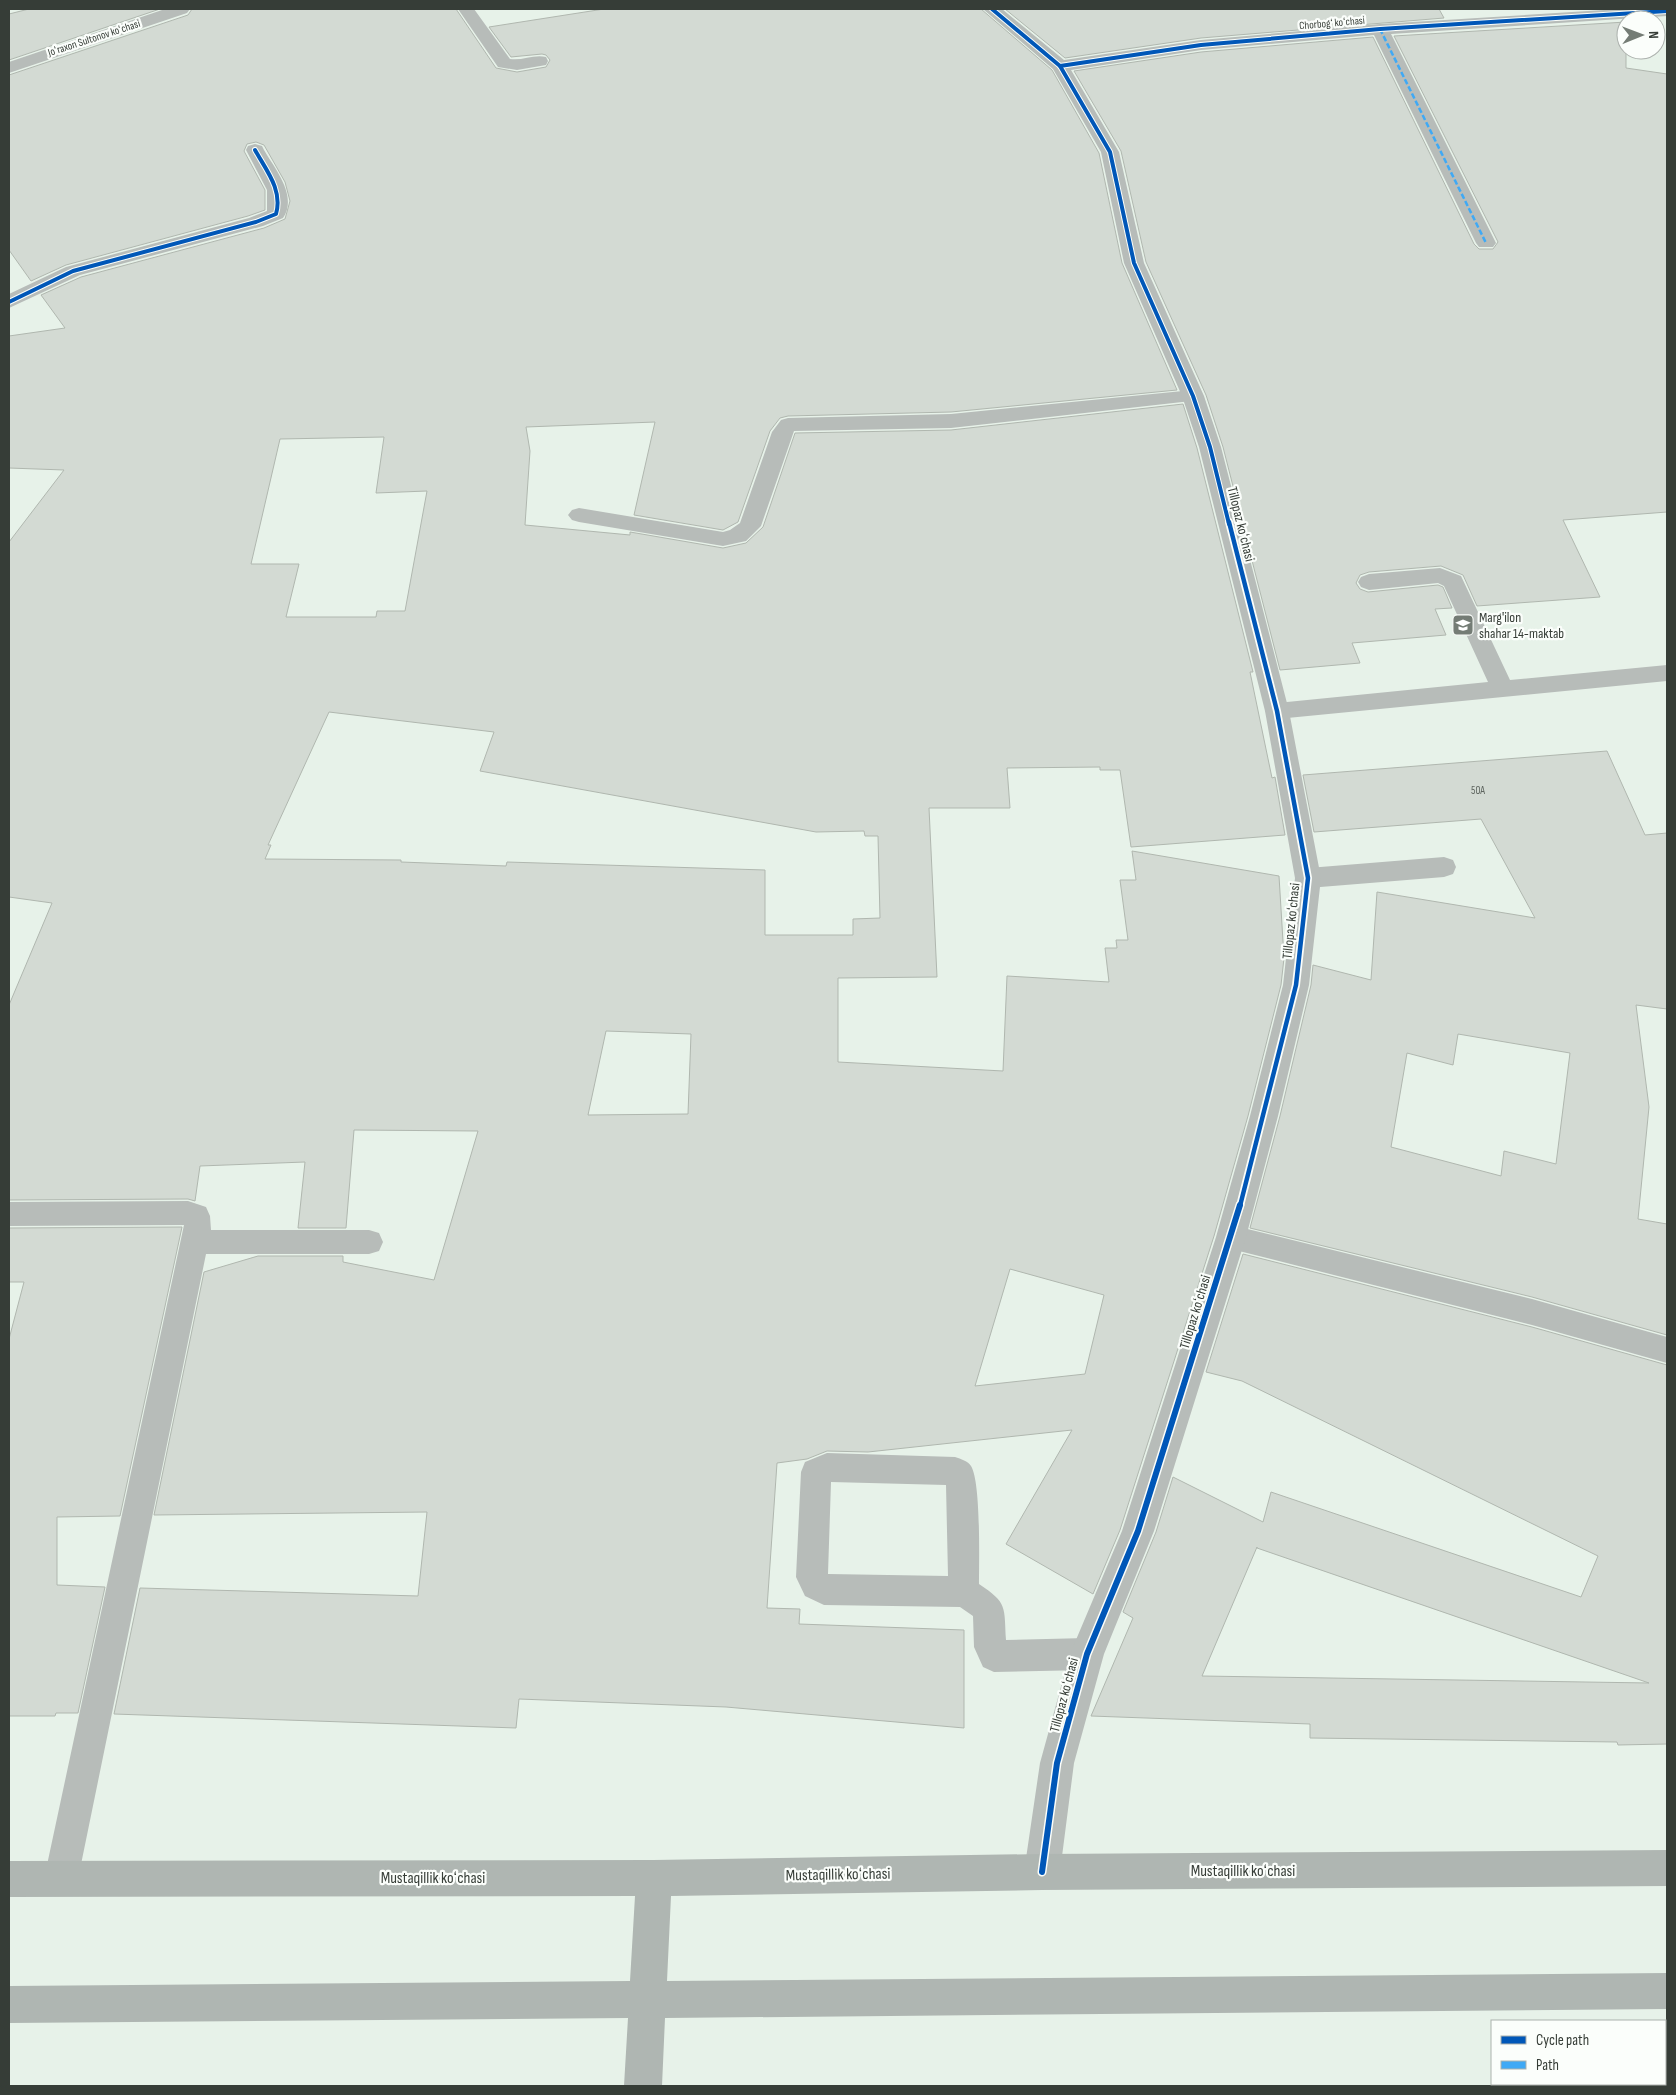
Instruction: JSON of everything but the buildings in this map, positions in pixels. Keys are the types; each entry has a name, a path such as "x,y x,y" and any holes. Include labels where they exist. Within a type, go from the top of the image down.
{"main road":[{"name":"Mustaqillik koʻchasi","path":"9,1879 654,1878 1042,1872 1667,1868"},
{"path":"643,2086 654,1878"},
{"path":"9,2005 647,2002 1667,1991"}],"street":[{"name":"Joʻraxon Sultonov koʻchasi","path":"9,68 181,9"},
{"name":"Tillopaz koʻchasi","path":"992,9 1060,66 1110,152 1134,263 1193,396 1210,447 1277,711 1308,878 1296,985 1231,1237 1138,1531 1088,1654 1057,1763 1042,1872"},
{"name":"Chorbogʻ koʻchasi","path":"1060,66 1200,45 1380,29 1616,13"},
{"path":"1380,29 1486,243"},
{"path":"9,302 72,272 256,222 276,214 280,205 279,196 255,150"}],"lane":[{"path":"466,9 504,63 517,65 540,61"},
{"path":"579,515 723,539 733,538 742,534 750,526 782,432 788,425 951,421 1193,396"},
{"path":"1369,582 1440,575 1448,576 1453,581 1503,689"},
{"path":"1277,711 1667,673"},
{"path":"1308,878 1444,867"},
{"path":"9,1214 188,1213 196,1216 198,1225 61,1879"},
{"path":"1231,1237 1532,1312 1667,1350"},
{"path":"195,1242 369,1242"},
{"path":"964,1592 960,1475 955,1471 827,1467 816,1472 812,1577 813,1583 818,1587 824,1589 964,1592 988,1608 990,1647 994,1656 1088,1654"}],"marked path":[{"path":"1380,29 1486,243"}],"cycle path":[{"path":"992,9 1060,66 1110,152 1134,263 1193,396 1210,447 1277,711 1308,878 1296,985 1264,1116 1231,1237 1138,1531 1087,1654 1057,1763 1042,1872"},
{"path":"1060,66 1201,45 1380,29 1667,11"},
{"path":"9,302 73,271 256,222 276,214 278,206 276,190 269,173 255,150"}],"place":[{"name":"Marg'ilon shahar 14-maktab","path":"1463,625"}]}
